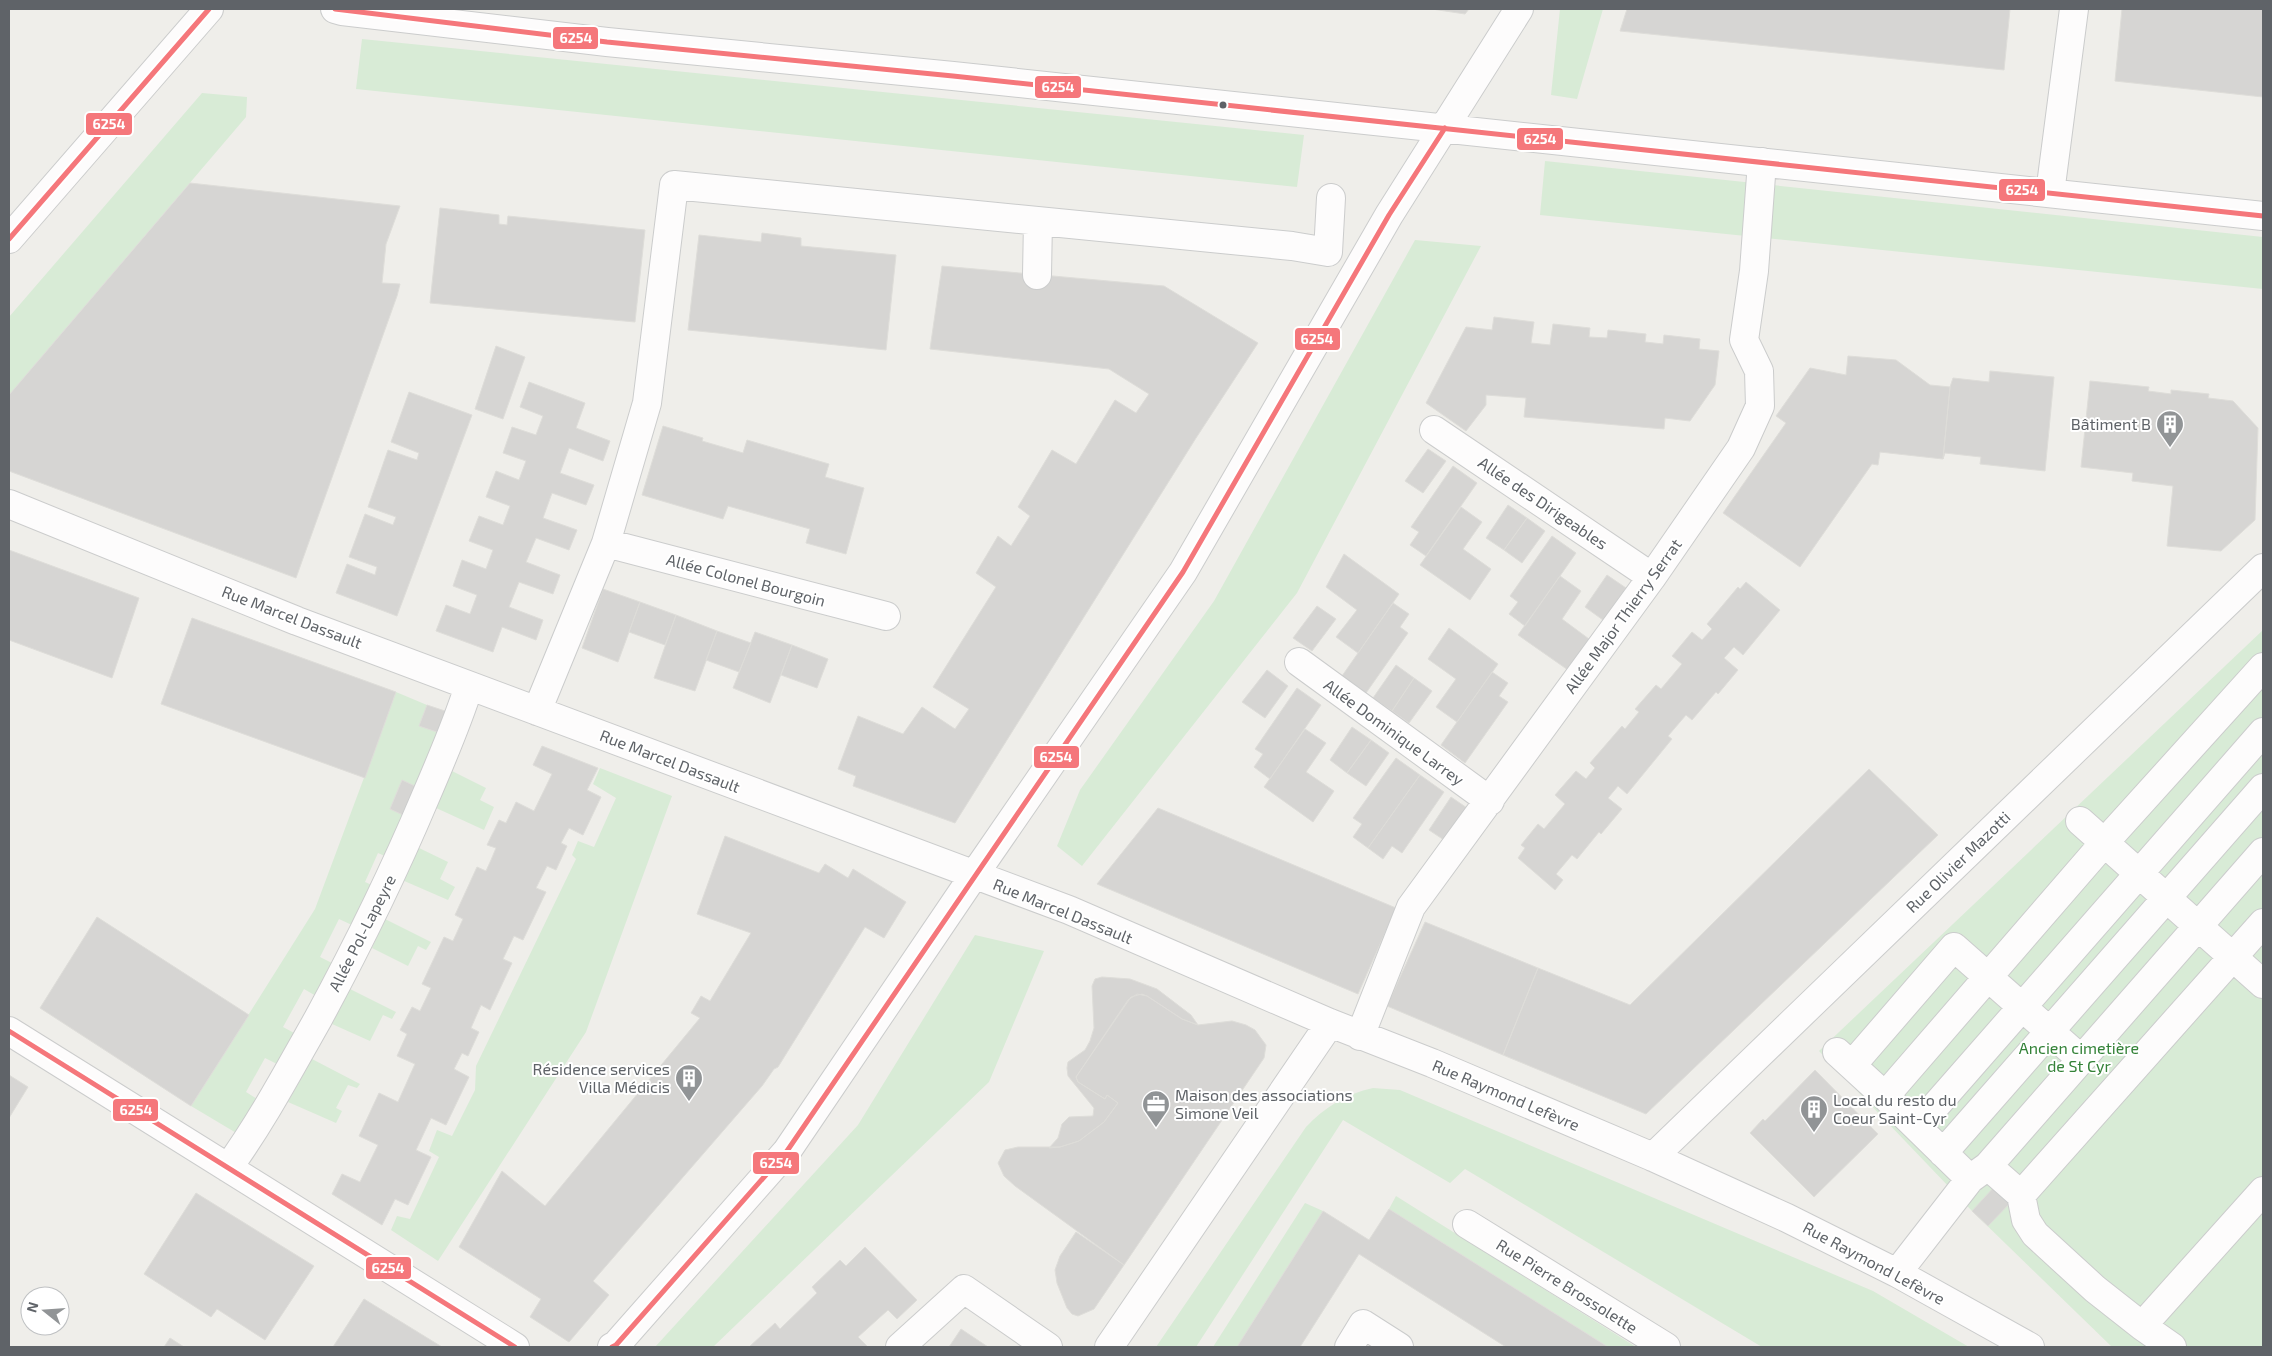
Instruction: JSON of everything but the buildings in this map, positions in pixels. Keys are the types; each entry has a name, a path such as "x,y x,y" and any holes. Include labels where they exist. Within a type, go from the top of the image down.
{"street":[{"path":"9,239 209,9"},
{"path":"335,9 607,42 925,73 1445,128 1761,173 2050,193 2263,216"},
{"path":"612,1347 616,1345 787,1151 1183,572 1388,215 1519,9"},
{"path":"2050,193 2074,9"},
{"name":"Allée Major Thierry Serrat","path":"1360,1036 1411,907 1652,577 1741,448 1760,406 1759,371 1744,340 1754,271 1761,173"},
{"path":"536,711 606,543 647,403 674,185 1292,246 1328,252 1331,198"},
{"path":"1037,274 1038,221"},
{"name":"Allée des Dirigeables","path":"1434,430 1652,577"},
{"name":"Rue Marcel Dassault","path":"9,504 298,620 469,686 1069,910 1330,1024"},
{"name":"Allée Colonel Bourgoin","path":"606,543 886,616"},
{"name":"Rue Olivier Mazotti","path":"1653,1157 2263,568"},
{"name":"Allée Dominique Larrey","path":"1299,662 1490,801"},
{"path":"1885,1096 2104,843 2263,667"},
{"name":"Allée Pol-Lapeyre","path":"228,1168 248,1140 272,1100 344,972 398,861 458,720 469,686"},
{"path":"1917,1127 2138,874 2259,744 2218,717"},
{"path":"1943,1153 2263,788"},
{"path":"2080,821 2263,984"},
{"path":"1897,1273 1979,1172 2081,1060 2263,852"},
{"path":"2021,1195 2263,923"},
{"path":"2081,1060 1954,947 1844,1059 1943,1153 2021,1195 2026,1220 2035,1234 2095,1289 2172,1347"},
{"path":"1109,1347 1330,1024"},
{"name":"Rue Raymond Lefèvre","path":"1330,1024 1432,1063 1653,1157 1788,1218 1897,1273 2030,1347"},
{"path":"9,1031 515,1347"},
{"path":"2142,1326 2263,1191"},
{"name":"Rue Pierre Brossolette","path":"1467,1224 1666,1347"},
{"path":"900,1347 964,1289 1048,1347"},
{"path":"1349,1347 1363,1324 1399,1347"}],"green space":[{"path":"1560,9 1603,9 1577,99 1551,95"},
{"path":"362,39 1304,135 1297,187 356,89"},
{"path":"202,93 247,97 246,117 9,395 9,317"},
{"path":"1545,161 2263,237 2263,289 1540,215"},
{"path":"1415,240 1481,246 1297,593 1082,866 1057,846 1080,790 1214,601"},
{"name":"Ancien cimetière de St Cyr","path":"2263,630 2263,1347 2112,1347 1972,1211 1819,1051"},
{"path":"396,692 427,705 419,726 443,734 417,787 402,780 390,809 405,816 387,857 378,853 365,882 374,886 354,926 339,919 320,957 334,964 316,996 304,989 283,1027 296,1034 279,1065 265,1058 246,1092 259,1100 238,1134 191,1106 315,909"},
{"path":"600,768 672,796 586,1032 438,1261 391,1230 397,1216 410,1219 439,1157 429,1151 437,1130 452,1136 475,1090 476,1066 576,859 572,855 578,841 594,847 616,798 593,784"},
{"path":"450,770 486,788 480,800 494,807 484,830 434,807"},
{"path":"417,847 448,862 440,879 455,887 448,900 402,880"},
{"path":"385,919 431,942 426,950 418,946 408,966 372,948"},
{"path":"975,935 1044,951 989,1082 713,1347 655,1347 858,1125"},
{"path":"350,989 396,1012 392,1019 383,1015 370,1041 332,1024"},
{"path":"312,1059 360,1084 357,1088 348,1085 336,1108 342,1111 336,1123 288,1102"},
{"path":"1373,1088 1400,1090 1873,1291 1969,1347 1762,1347 1465,1169 1450,1183 1343,1120 1196,1347 1156,1347 1306,1127 1336,1102"},
{"path":"1396,1196 1636,1347 1608,1347 1389,1209"},
{"path":"1305,1203 1323,1211 1237,1347 1213,1347"}],"transit line":[{"name":"6254","path":"9,239 209,9"},
{"name":"6254","path":"335,9 607,42 953,76 2263,216"},
{"name":"6254","path":"612,1347 616,1345 787,1151 1183,572 1389,215 1445,128"},
{"name":"6254","path":"9,1031 515,1347"}],"place":[{"name":"Bâtiment B","path":"2170,448"},
{"name":"Résidence services Villa Médicis","path":"689,1102"},
{"name":"Maison des associations Simone Veil","path":"1156,1128"},
{"name":"Local du resto du Coeur Saint-Cyr","path":"1814,1133"}]}
